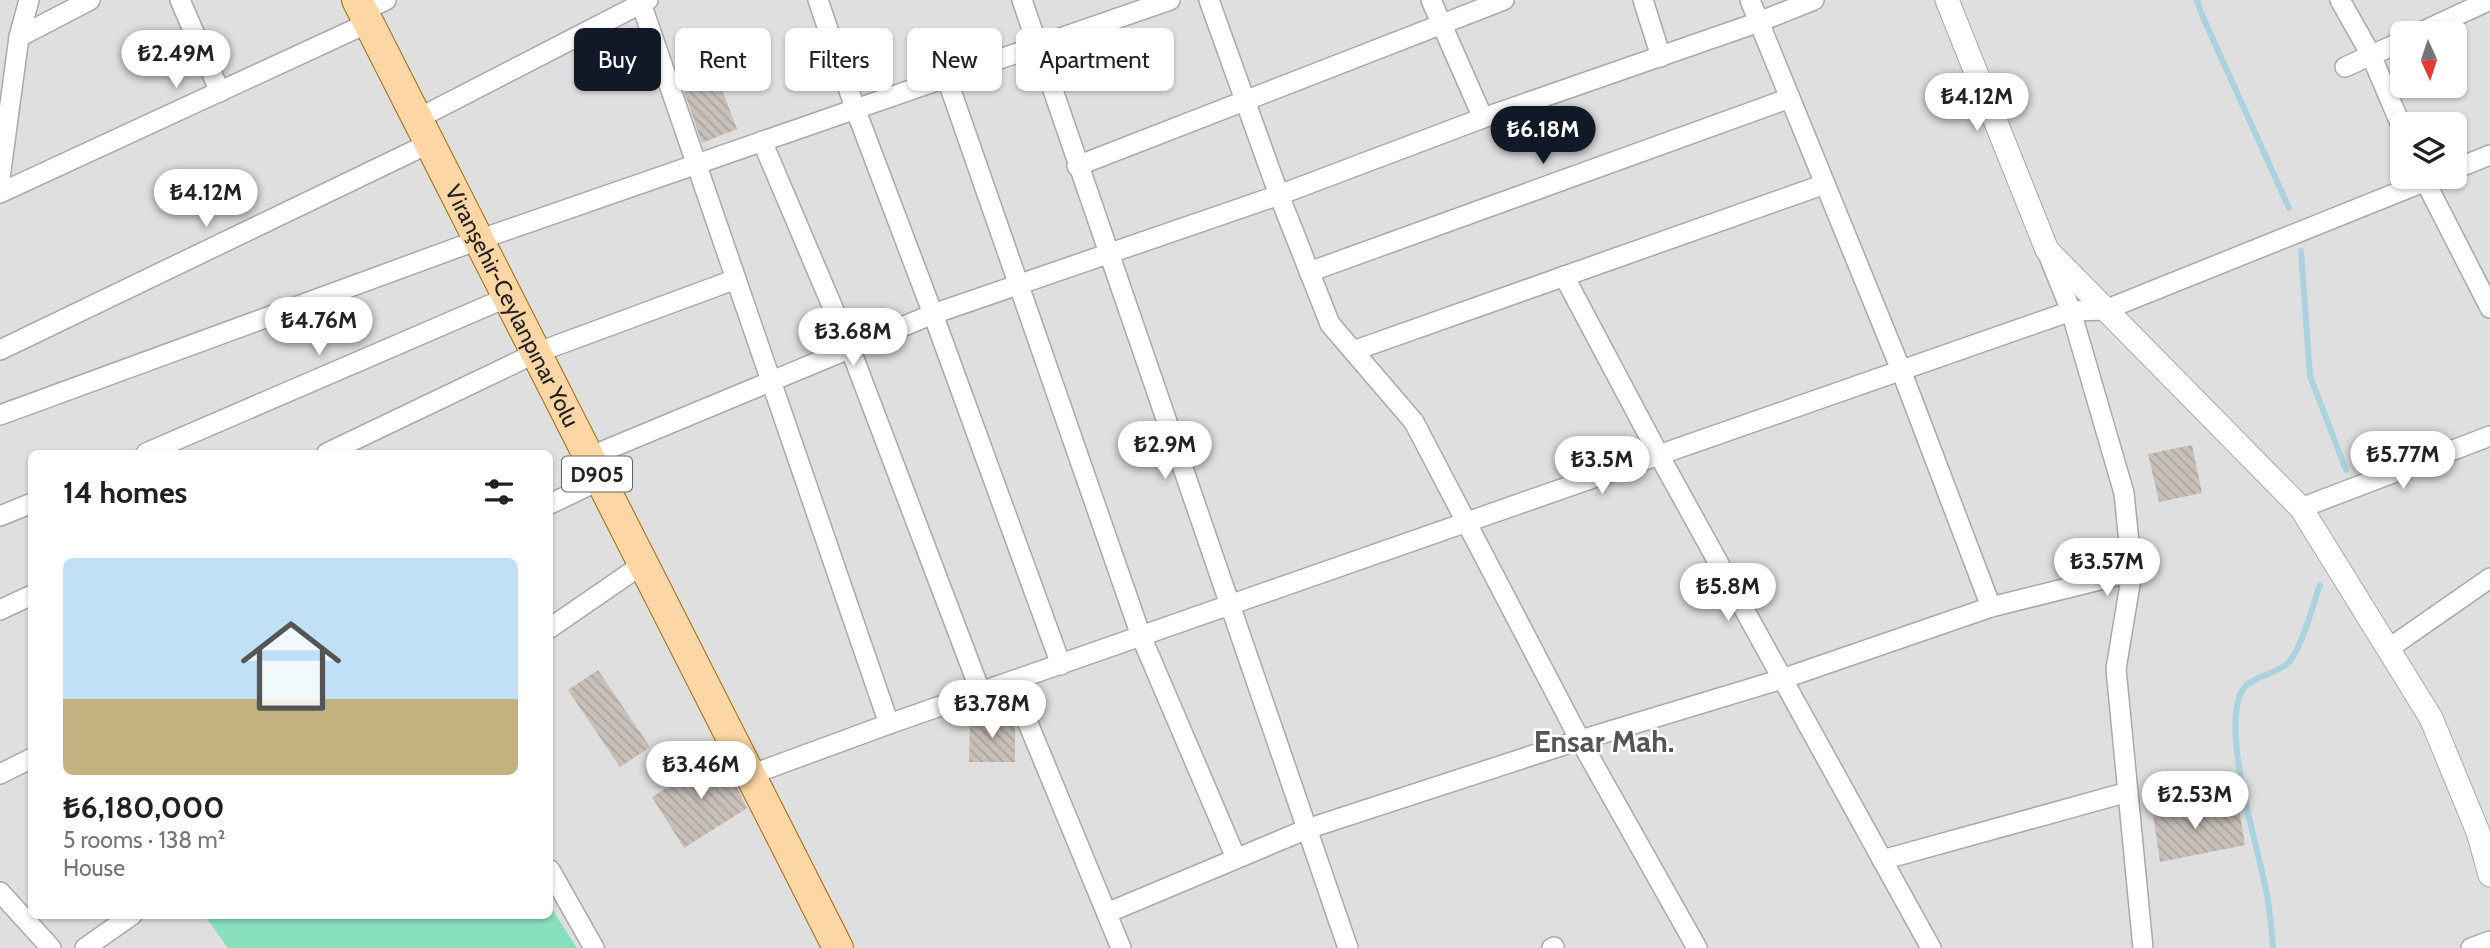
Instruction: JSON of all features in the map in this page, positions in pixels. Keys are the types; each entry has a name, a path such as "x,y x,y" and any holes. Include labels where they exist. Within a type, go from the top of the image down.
{"main road":[{"name":"Viranşehir-Ceylanpınar Yolu","path":"368,8 423,131 838,948"}],"street":[{"path":"0,178 7,66 19,37 29,0"},
{"path":"19,37 90,0"},
{"path":"180,0 220,92"},
{"path":"818,0 855,108 1060,665"},
{"path":"1022,0 1030,28"},
{"path":"1086,28 1170,0"},
{"path":"1209,0 1329,324 1414,422 1580,740 1697,948"},
{"path":"1431,0 1483,118"},
{"path":"1077,166 1504,0"},
{"path":"1643,0 1661,57"},
{"path":"1750,0 1901,370 1991,607"},
{"path":"553,502 595,469 771,380 933,314 1279,195 1483,118 1661,57 1814,0"},
{"path":"0,350 423,131 643,1 889,724"},
{"path":"1950,1 2071,311 2124,494 2132,572 2116,669 2143,948"},
{"path":"2344,1 2395,112"},
{"path":"2446,21 2490,1"},
{"path":"0,193 220,92 368,8"},
{"path":"2345,67 2390,47"},
{"path":"0,415 478,240 907,90"},
{"path":"951,91 1141,636 1236,858"},
{"path":"1051,91 1348,948"},
{"path":"1309,272 1790,97"},
{"path":"762,141 850,348 981,693"},
{"path":"2467,164 2490,155"},
{"path":"1353,351 1825,184"},
{"path":"750,775 1229,604 2071,311 2105,310 2401,189"},
{"path":"2433,189 2490,307"},
{"path":"2046,250 2301,508 2431,718 2484,829 2490,875"},
{"path":"1564,276 1659,455 1931,948"},
{"path":"333,450 536,353 736,279"},
{"path":"153,450 508,297"},
{"path":"2301,508 2490,436"},
{"path":"0,516 28,505"},
{"path":"553,626 643,564"},
{"path":"1107,913 1307,829 1580,740 1782,679 1991,607 2132,572"},
{"path":"2388,649 2490,578"},
{"path":"0,610 28,597"},
{"path":"1011,682 1121,948"},
{"path":"0,774 28,760"},
{"path":"1882,860 2128,792"},
{"path":"553,875 594,948"},
{"path":"0,892 51,948"},
{"path":"85,948 126,919"},
{"path":"2471,948 2490,941"}],"shaded area":[{"path":"0,0 2490,0 2490,948 0,948"}],"green space":[{"path":"553,911 577,948 228,948 207,919 553,919"}],"building":[{"path":"684,91 722,91 737,129 702,143"},
{"path":"2192,445 2202,493 2159,502 2148,454"},
{"path":"598,670 650,747 620,767 568,690"},
{"path":"970,717 1012,717 1015,723 1015,762 969,762"},
{"path":"720,754 747,808 684,848 652,797"},
{"path":"2195,801 2198,815 2239,808 2245,845 2160,862 2152,807"}],"waterway":[{"path":"2197,0 2289,208"},
{"path":"2301,251 2310,376 2346,470"},
{"path":"2273,948 2267,895 2239,765 2236,714 2243,689 2254,680 2281,668 2292,658 2302,639 2320,585"}],"district":[{"name":"Ensar Mah.","path":"1604,741"}]}
